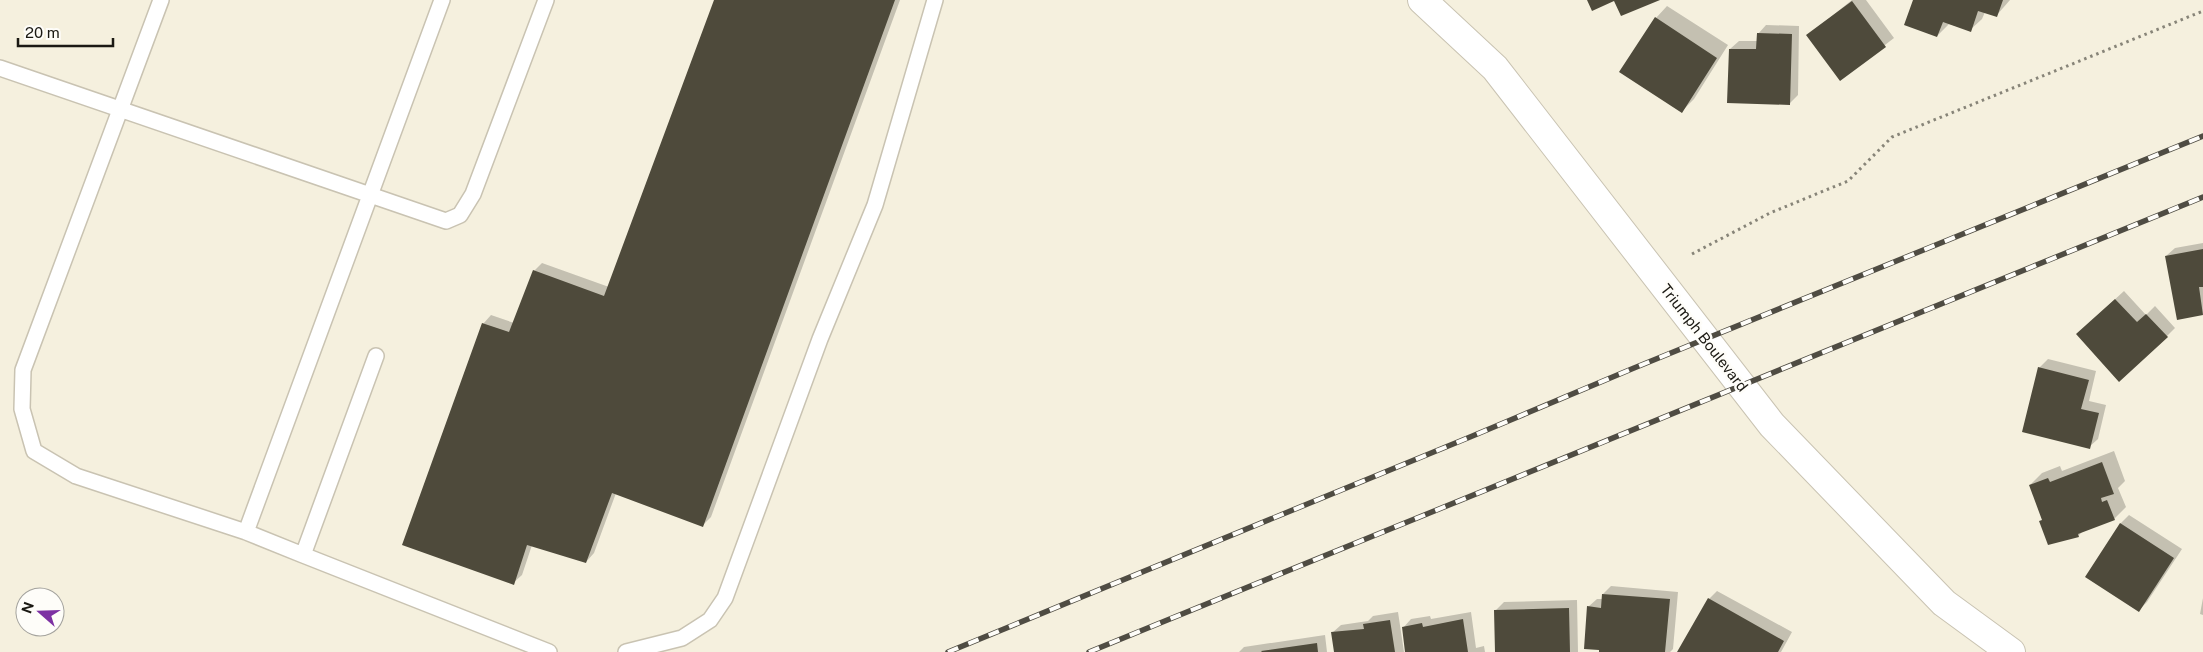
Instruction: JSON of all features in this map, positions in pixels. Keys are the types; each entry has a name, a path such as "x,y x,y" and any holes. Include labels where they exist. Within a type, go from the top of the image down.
{"main road":[{"name":"Triumph Boulevard","path":"1422,0 1495,68 1772,425 1944,603 2012,652"}],"lane":[{"path":"161,0 24,370 22,409 34,451 76,476 246,532 549,652"},
{"path":"246,532 442,0"},
{"path":"0,68 446,221 460,215 473,194 546,0"},
{"path":"626,652 682,638 710,620 725,598 820,339 875,204 935,0"},
{"path":"303,554 376,356"}],"path":[{"path":"1692,254 1770,213 1848,181 1892,137 2203,11"}],"building":[{"path":"714,0 895,0 703,527 612,493 586,563 527,545 514,585 402,545 482,323 509,332 533,270 604,296"},
{"path":"1587,0 1660,0 1621,16 1614,1 1592,11"},
{"path":"1913,0 2003,0 1997,17 1978,11 1971,32 1943,22 1937,37 1904,25"},
{"path":"1852,1 1886,47 1840,81 1806,35"},
{"path":"1655,17 1717,58 1682,113 1619,72"},
{"path":"1757,33 1792,34 1790,105 1727,103 1729,49 1756,49"},
{"path":"2203,249 2203,287 2199,287 2203,315 2177,320 2165,256"},
{"path":"2115,299 2137,322 2146,314 2168,337 2119,382 2076,334"},
{"path":"2038,367 2089,380 2081,409 2099,413 2090,449 2022,432"},
{"path":"2102,462 2114,494 2101,498 2102,502 2107,500 2115,520 2078,534 2079,537 2048,545 2039,521 2042,520 2029,485 2048,478 2050,482"},
{"path":"2120,523 2174,558 2139,612 2085,577"},
{"path":"1602,594 1670,599 1665,652 1599,652 1599,650 1584,649 1587,606 1601,608"},
{"path":"1708,598 1784,641 1778,652 1677,652"},
{"path":"1569,608 1570,652 1495,652 1494,610"},
{"path":"1463,619 1468,652 1405,652 1402,627 1422,623 1423,627"},
{"path":"1390,620 1395,652 1334,652 1331,632 1364,629 1363,624"},
{"path":"1317,643 1318,652 1261,651"}],"railway":[{"path":"948,652 1634,368 2203,136"},
{"path":"1089,652 2203,197"}]}
